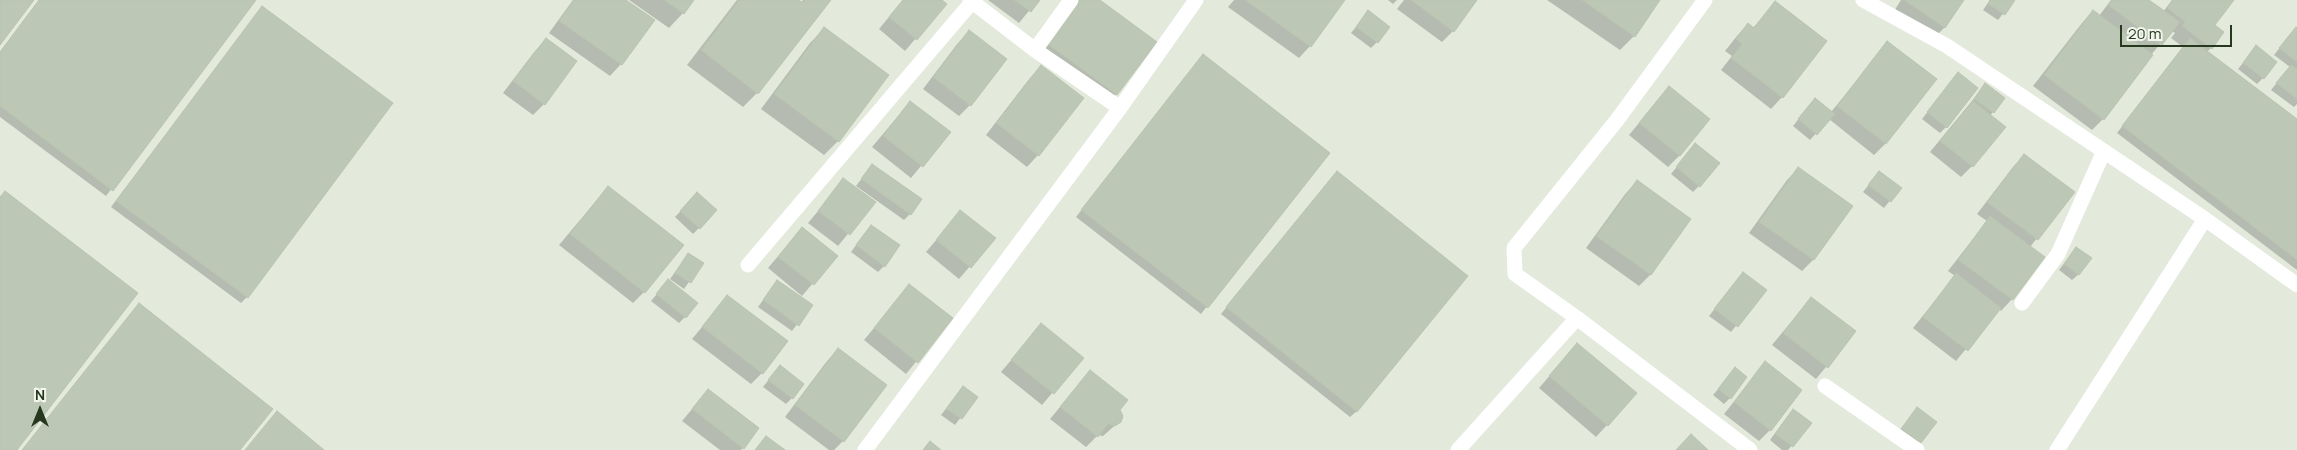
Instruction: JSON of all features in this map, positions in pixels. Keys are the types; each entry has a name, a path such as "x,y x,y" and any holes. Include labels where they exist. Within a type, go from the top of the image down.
{"street":[{"path":"1036,50 1071,0"},
{"path":"864,450 1120,108 1196,0"},
{"path":"1704,0 1617,120 1514,248 1515,274 1577,318 1750,450"},
{"path":"1862,0 1947,46 2205,219 2297,284"},
{"path":"748,265 971,1 1036,50 1120,108"},
{"path":"2022,303 2058,254 2104,151"},
{"path":"2057,450 2205,219"},
{"path":"1458,450 1577,318"},
{"path":"1825,386 1917,450"}],"building":[{"path":"0,0 34,0 0,45"},
{"path":"39,0 256,0 113,191 0,106 0,52"},
{"path":"574,0 626,0 655,20 622,65 559,21"},
{"path":"664,0 694,0 684,14"},
{"path":"739,0 799,0 803,3 805,0 831,0 758,94 701,50"},
{"path":"903,0 942,0 947,4 917,40 889,17"},
{"path":"1014,0 1040,0 1031,12"},
{"path":"1076,0 1100,0 1157,42 1117,95 1045,42"},
{"path":"1245,0 1345,0 1311,47"},
{"path":"1411,0 1477,0 1454,32"},
{"path":"1582,0 1660,0 1635,37"},
{"path":"1904,0 1964,0 1945,28"},
{"path":"1990,0 2015,0 2005,15 1988,4"},
{"path":"2112,0 2149,0 2180,22 2162,45 2108,5"},
{"path":"2173,0 2234,0 2215,25 2224,32 2212,49 2182,26 2185,22 2167,8"},
{"path":"1775,1 1827,41 1783,98 1731,58 1742,44 1736,39 1748,23 1754,28"},
{"path":"262,6 393,103 248,298 116,201"},
{"path":"1368,10 1390,27 1378,43 1356,27"},
{"path":"2093,10 2153,55 2104,120 2044,75"},
{"path":"824,27 889,75 839,142 774,94"},
{"path":"2297,28 2297,62 2279,48"},
{"path":"969,30 1007,59 971,106 933,77"},
{"path":"546,38 577,61 545,105 513,81"},
{"path":"2190,38 2297,119 2297,260 2122,126"},
{"path":"1887,41 1937,79 1886,144 1837,106"},
{"path":"2256,45 2277,62 2264,79 2243,63"},
{"path":"1203,54 1330,153 1208,308 1081,210"},
{"path":"1041,65 1084,98 1039,156 996,123"},
{"path":"2291,65 2297,69 2297,99 2276,83"},
{"path":"1958,72 1978,88 1947,128 1927,112"},
{"path":"1985,83 2005,98 1994,113 1974,99"},
{"path":"1669,86 1710,119 1680,156 1639,123"},
{"path":"1815,98 1835,114 1817,135 1798,119"},
{"path":"910,101 951,132 923,167 883,136"},
{"path":"1973,101 2006,127 1973,167 1940,141"},
{"path":"1695,143 1720,163 1700,187 1676,167"},
{"path":"2024,154 2075,192 2038,240 1987,202"},
{"path":"872,164 922,199 911,215 861,179"},
{"path":"1798,167 1853,206 1814,260 1759,222"},
{"path":"1337,171 1468,276 1357,412 1226,307"},
{"path":"1879,171 1902,188 1891,202 1868,185"},
{"path":"843,178 876,202 850,235 818,211"},
{"path":"1637,180 1691,219 1651,275 1596,236"},
{"path":"608,186 684,245 645,293 570,234"},
{"path":"5,191 138,293 17,450 0,450 0,197"},
{"path":"697,192 717,210 700,229 680,211"},
{"path":"960,210 996,238 971,268 936,240"},
{"path":"1990,216 2045,257 2013,300 1958,260"},
{"path":"871,225 900,245 885,267 856,245"},
{"path":"802,227 838,256 814,285 778,257"},
{"path":"2076,247 2092,258 2079,275 2064,264"},
{"path":"688,253 704,263 691,283 675,273"},
{"path":"1743,272 1767,290 1738,327 1714,309"},
{"path":"1956,273 2001,308 1968,351 1923,317"},
{"path":"668,279 698,303 686,318 656,294"},
{"path":"777,280 813,305 799,326 763,300"},
{"path":"909,284 953,318 918,363 874,328"},
{"path":"727,295 788,341 763,374 702,327"},
{"path":"1811,297 1856,331 1828,368 1783,333"},
{"path":"139,303 273,409 240,450 22,450"},
{"path":"1041,323 1084,358 1054,394 1011,360"},
{"path":"1577,343 1637,393 1608,426 1549,376"},
{"path":"838,348 887,385 844,442 795,405"},
{"path":"1765,361 1802,390 1771,431 1734,402"},
{"path":"780,365 804,384 793,399 768,380"},
{"path":"1735,367 1747,377 1731,399 1718,389"},
{"path":"1090,370 1128,400 1120,410 1123,416 1121,422 1115,426 1108,424 1098,437 1060,407"},
{"path":"963,386 978,397 962,419 946,409"},
{"path":"708,389 759,428 744,449 692,409"},
{"path":"1917,407 1937,422 1921,443 1901,429"},
{"path":"1793,409 1812,423 1793,447 1775,434"},
{"path":"277,411 324,450 245,450"},
{"path":"1691,434 1708,450 1676,450"},
{"path":"766,436 785,450 755,450"},
{"path":"930,441 941,450 923,450"}]}
